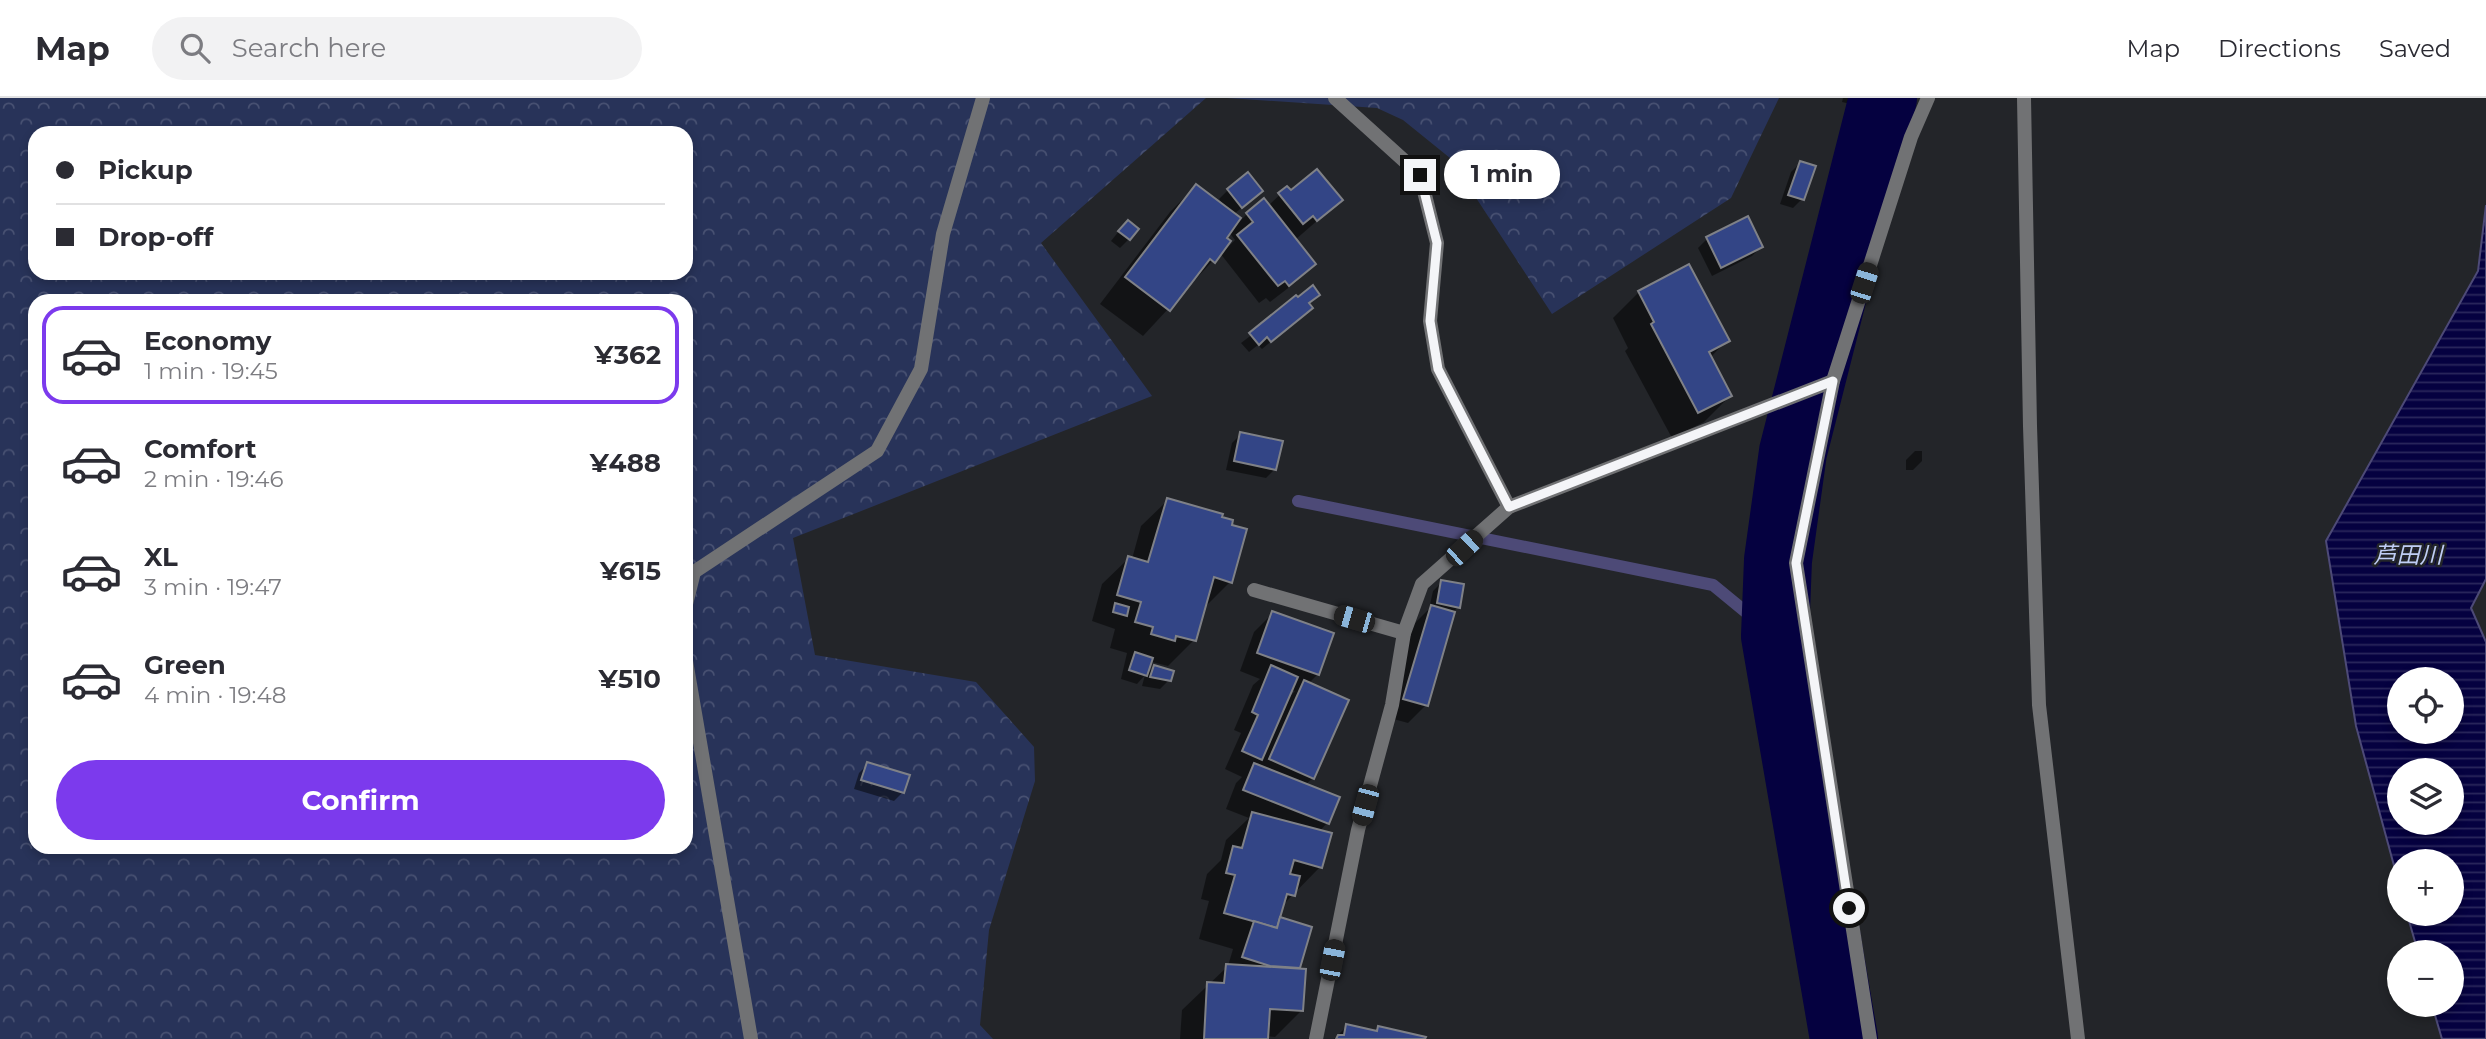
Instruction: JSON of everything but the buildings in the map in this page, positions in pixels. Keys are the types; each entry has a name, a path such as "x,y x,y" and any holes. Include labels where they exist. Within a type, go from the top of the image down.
{"street":[{"path":"693,576 694,572 877,451 921,369 943,234 983,98"},
{"path":"1335,98 1420,175 1437,243 1430,321 1438,369 1509,507"},
{"path":"1870,1039 1796,563 1833,381 1911,137 1928,98"},
{"path":"2024,98 2039,705 2078,1039"},
{"path":"1316,1039 1358,830 1392,705 1404,634 1422,584 1509,507 1833,381"},
{"path":"1254,590 1404,634"},
{"path":"693,702 751,1039"}],"green space":[{"path":"0,98 1206,98 1041,243 1152,396 793,538 815,655 976,682 1034,747 1035,781 989,930 980,1025 993,1039 0,1039"},
{"path":"1227,98 1779,98 1731,198 1552,314 1450,158 1403,120 1377,108"}],"water":[{"name":"芦田川","path":"2486,205 2486,579 2471,608 2486,642 2486,1039 2442,1039 2436,1017 2464,1017 2464,940 2415,940 2410,926 2464,926 2464,849 2389,849 2356,726 2326,541 2478,271"}],"waterway":[{"path":"1844,1039 1775,636 1778,560 1793,452 1883,98"},
{"path":"1298,501 1713,585 1775,636"}],"route":[{"path":"1420,175 1437,243 1430,321 1438,369 1509,507 1833,381 1796,563 1849,908"}]}
